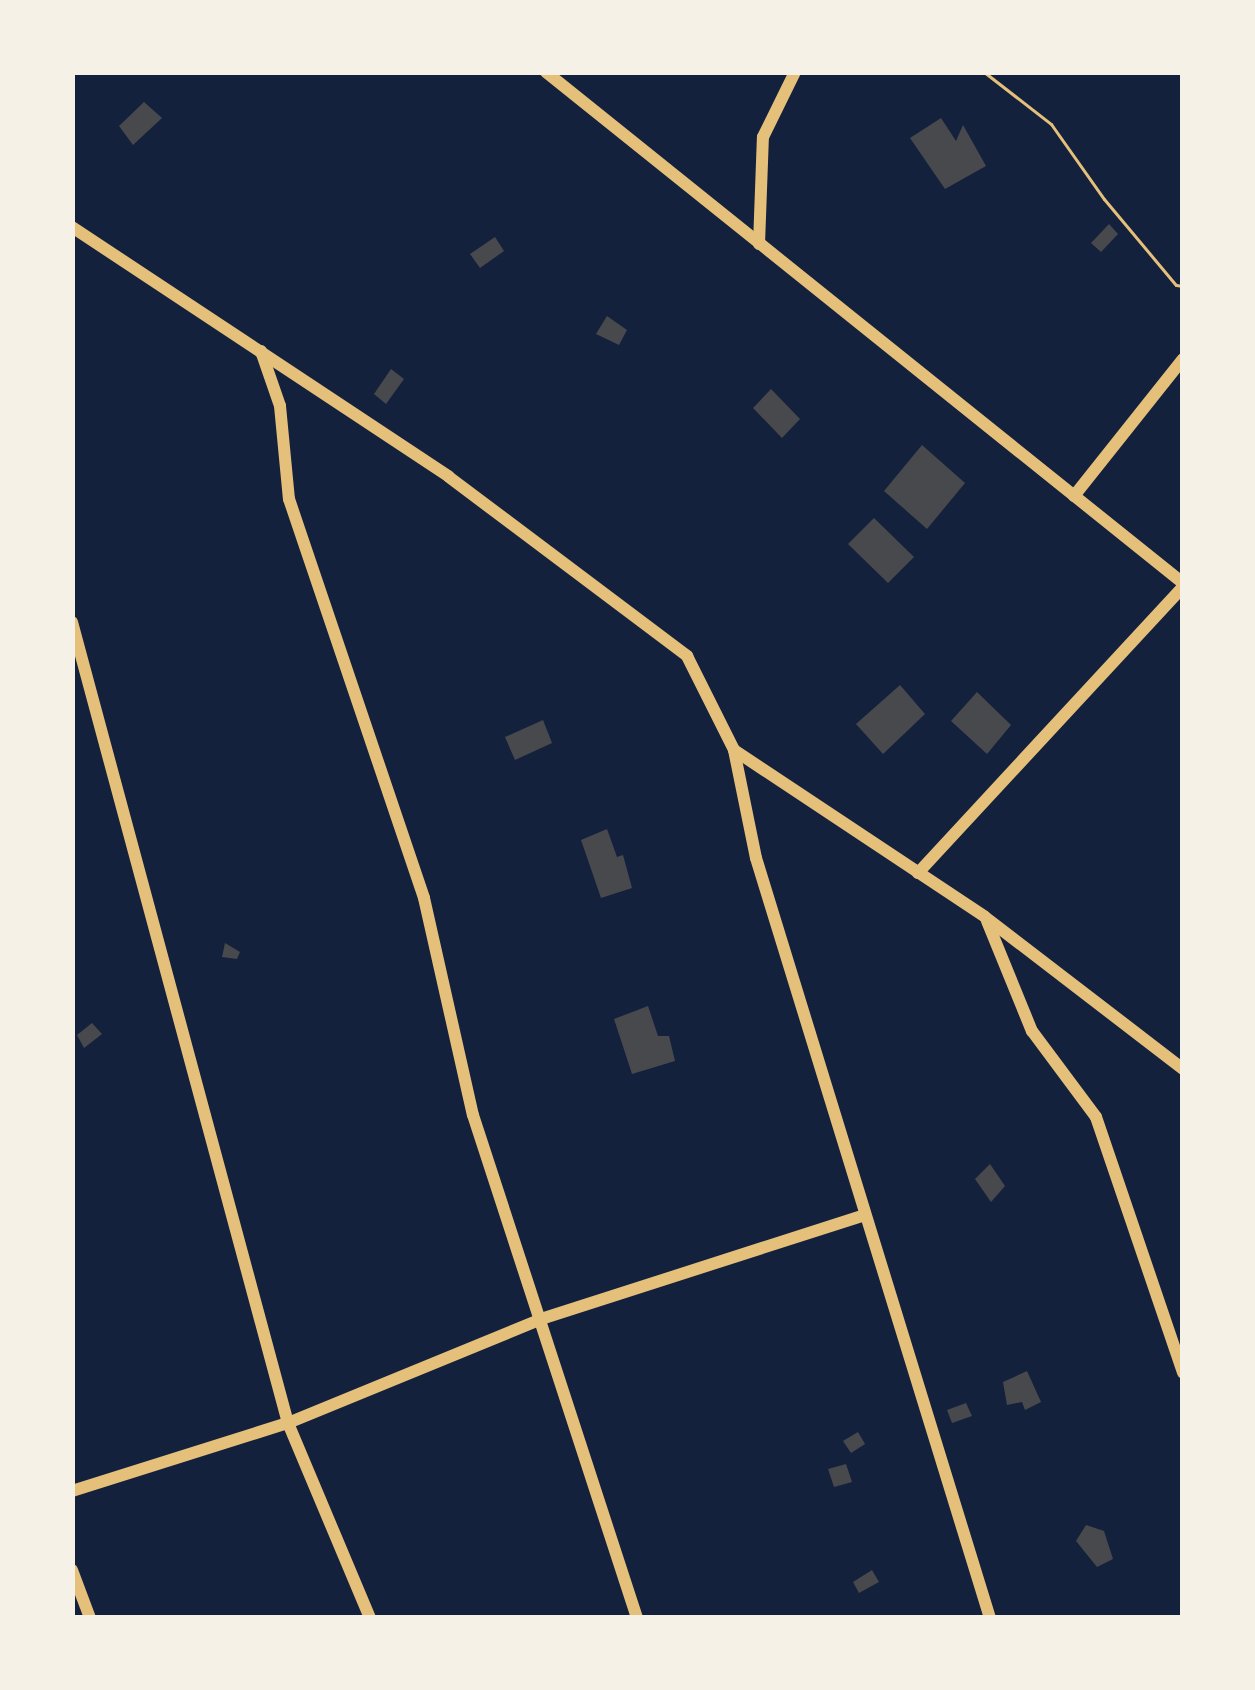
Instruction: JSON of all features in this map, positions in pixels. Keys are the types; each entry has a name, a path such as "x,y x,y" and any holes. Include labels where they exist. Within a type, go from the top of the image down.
{"street":[{"path":"546,72 1183,585 918,873"},
{"path":"759,244 764,137 795,72"},
{"path":"72,227 449,477 687,656 734,750 756,858 862,1216 990,1618"},
{"path":"261,350 280,406 289,499 424,898 473,1115 637,1618"},
{"path":"1074,496 1183,358"},
{"path":"72,622 288,1423 370,1618"},
{"path":"734,750 985,917 1183,1069"},
{"path":"985,917 1032,1031 1096,1117 1183,1373"},
{"path":"72,1491 288,1423 541,1319 862,1216"},
{"path":"72,1570 90,1618"}],"path":[{"path":"984,72 1051,124 1104,199 1176,285 1183,286"}],"building":[{"path":"144,102 162,118 133,145 119,126"},
{"path":"941,118 956,141 963,125 986,166 945,189 910,138"},
{"path":"1109,224 1118,234 1101,252 1091,243"},
{"path":"495,237 504,251 480,268 470,254"},
{"path":"607,316 627,330 619,345 596,334"},
{"path":"391,369 404,379 386,404 374,394"},
{"path":"771,389 800,419 782,438 753,408"},
{"path":"922,445 965,483 927,529 884,491"},
{"path":"874,518 914,557 888,583 848,544"},
{"path":"900,685 925,714 883,754 856,724"},
{"path":"977,692 1011,725 987,754 951,721"},
{"path":"543,720 552,743 515,760 505,737"},
{"path":"607,829 617,857 623,855 632,888 601,898 581,840"},
{"path":"225,943 240,952 237,959 222,957"},
{"path":"648,1006 658,1036 669,1036 675,1061 632,1074 614,1019"},
{"path":"92,1023 102,1034 84,1048 77,1035"},
{"path":"990,1164 1005,1186 991,1202 975,1179"},
{"path":"1027,1371 1041,1402 1025,1410 1022,1402 1007,1405 1003,1382"},
{"path":"966,1403 972,1416 952,1423 947,1410"},
{"path":"858,1432 865,1444 851,1453 843,1441"},
{"path":"846,1464 852,1482 834,1487 828,1469"},
{"path":"1086,1525 1104,1531 1113,1559 1097,1567 1076,1541"},
{"path":"872,1570 879,1582 859,1593 853,1582"}]}
